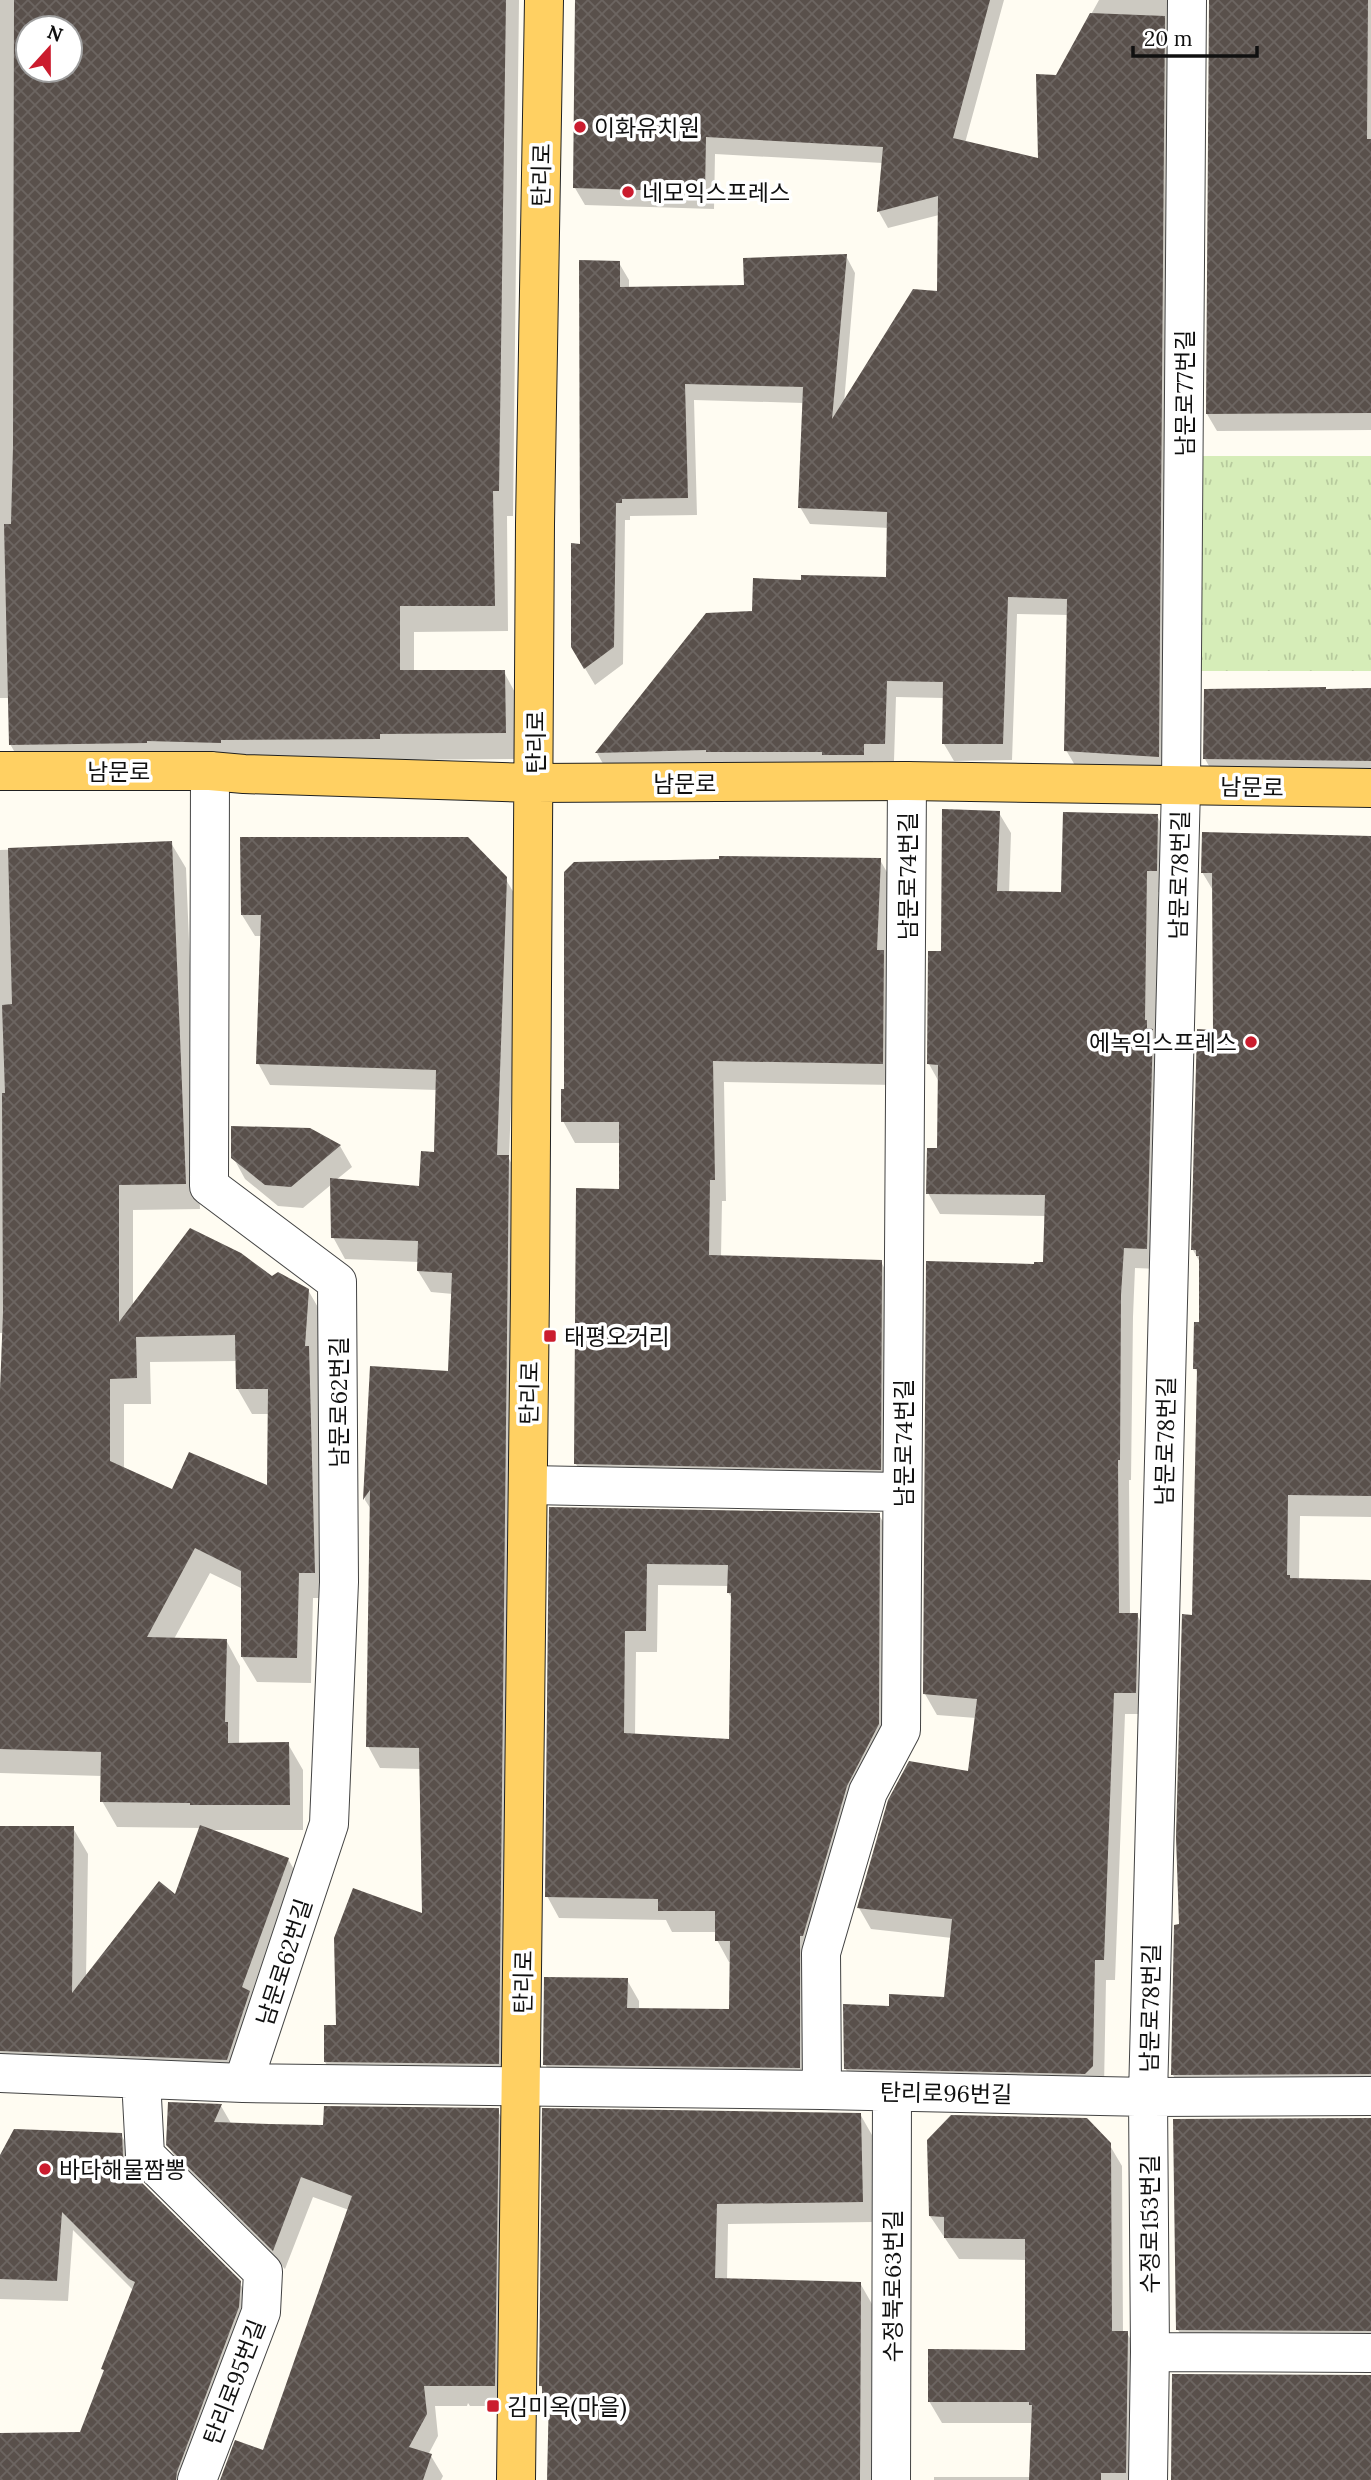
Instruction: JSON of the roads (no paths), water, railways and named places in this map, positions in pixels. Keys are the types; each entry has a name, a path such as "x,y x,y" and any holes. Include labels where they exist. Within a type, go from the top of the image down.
{"main road":[{"name":"탄리로","path":"516,2480 528,1485 535,524 544,0"},
{"name":"남문로","path":"0,771 210,771 258,775 534,783 907,781 1371,788"}],"street":[{"name":"남문로77번길","path":"1181,786 1188,0"},
{"name":"남문로62번길","path":"210,771 209,1186 337,1282 339,1583 329,1824 243,2083"},
{"name":"남문로74번길","path":"822,2090 821,1953 868,1792 901,1730 907,781"},
{"name":"남문로78번길","path":"1148,2096 1181,786"},
{"path":"528,1485 902,1492"},
{"path":"0,2073 243,2083 522,2086"},
{"name":"탄리로95번길","path":"141,2079 145,2155 263,2272 261,2312 197,2480"},
{"name":"탄리로96번길","path":"522,2086 892,2093 1371,2096"},
{"name":"수정북로63번길","path":"891,2480 892,2093"},
{"name":"수정로153번길","path":"1147,2480 1150,2352 1148,2096"},
{"path":"1150,2352 1371,2353"}],"place":[{"name":"이화유치원","path":"580,127"},
{"name":"네모익스프레스","path":"628,192"},
{"name":"에녹익스프레스","path":"1251,1042"},
{"name":"태평오거리","path":"550,1336"},
{"name":"바다해물짬뽕","path":"45,2169"},
{"name":"김미옥(마을)","path":"493,2406"}]}
